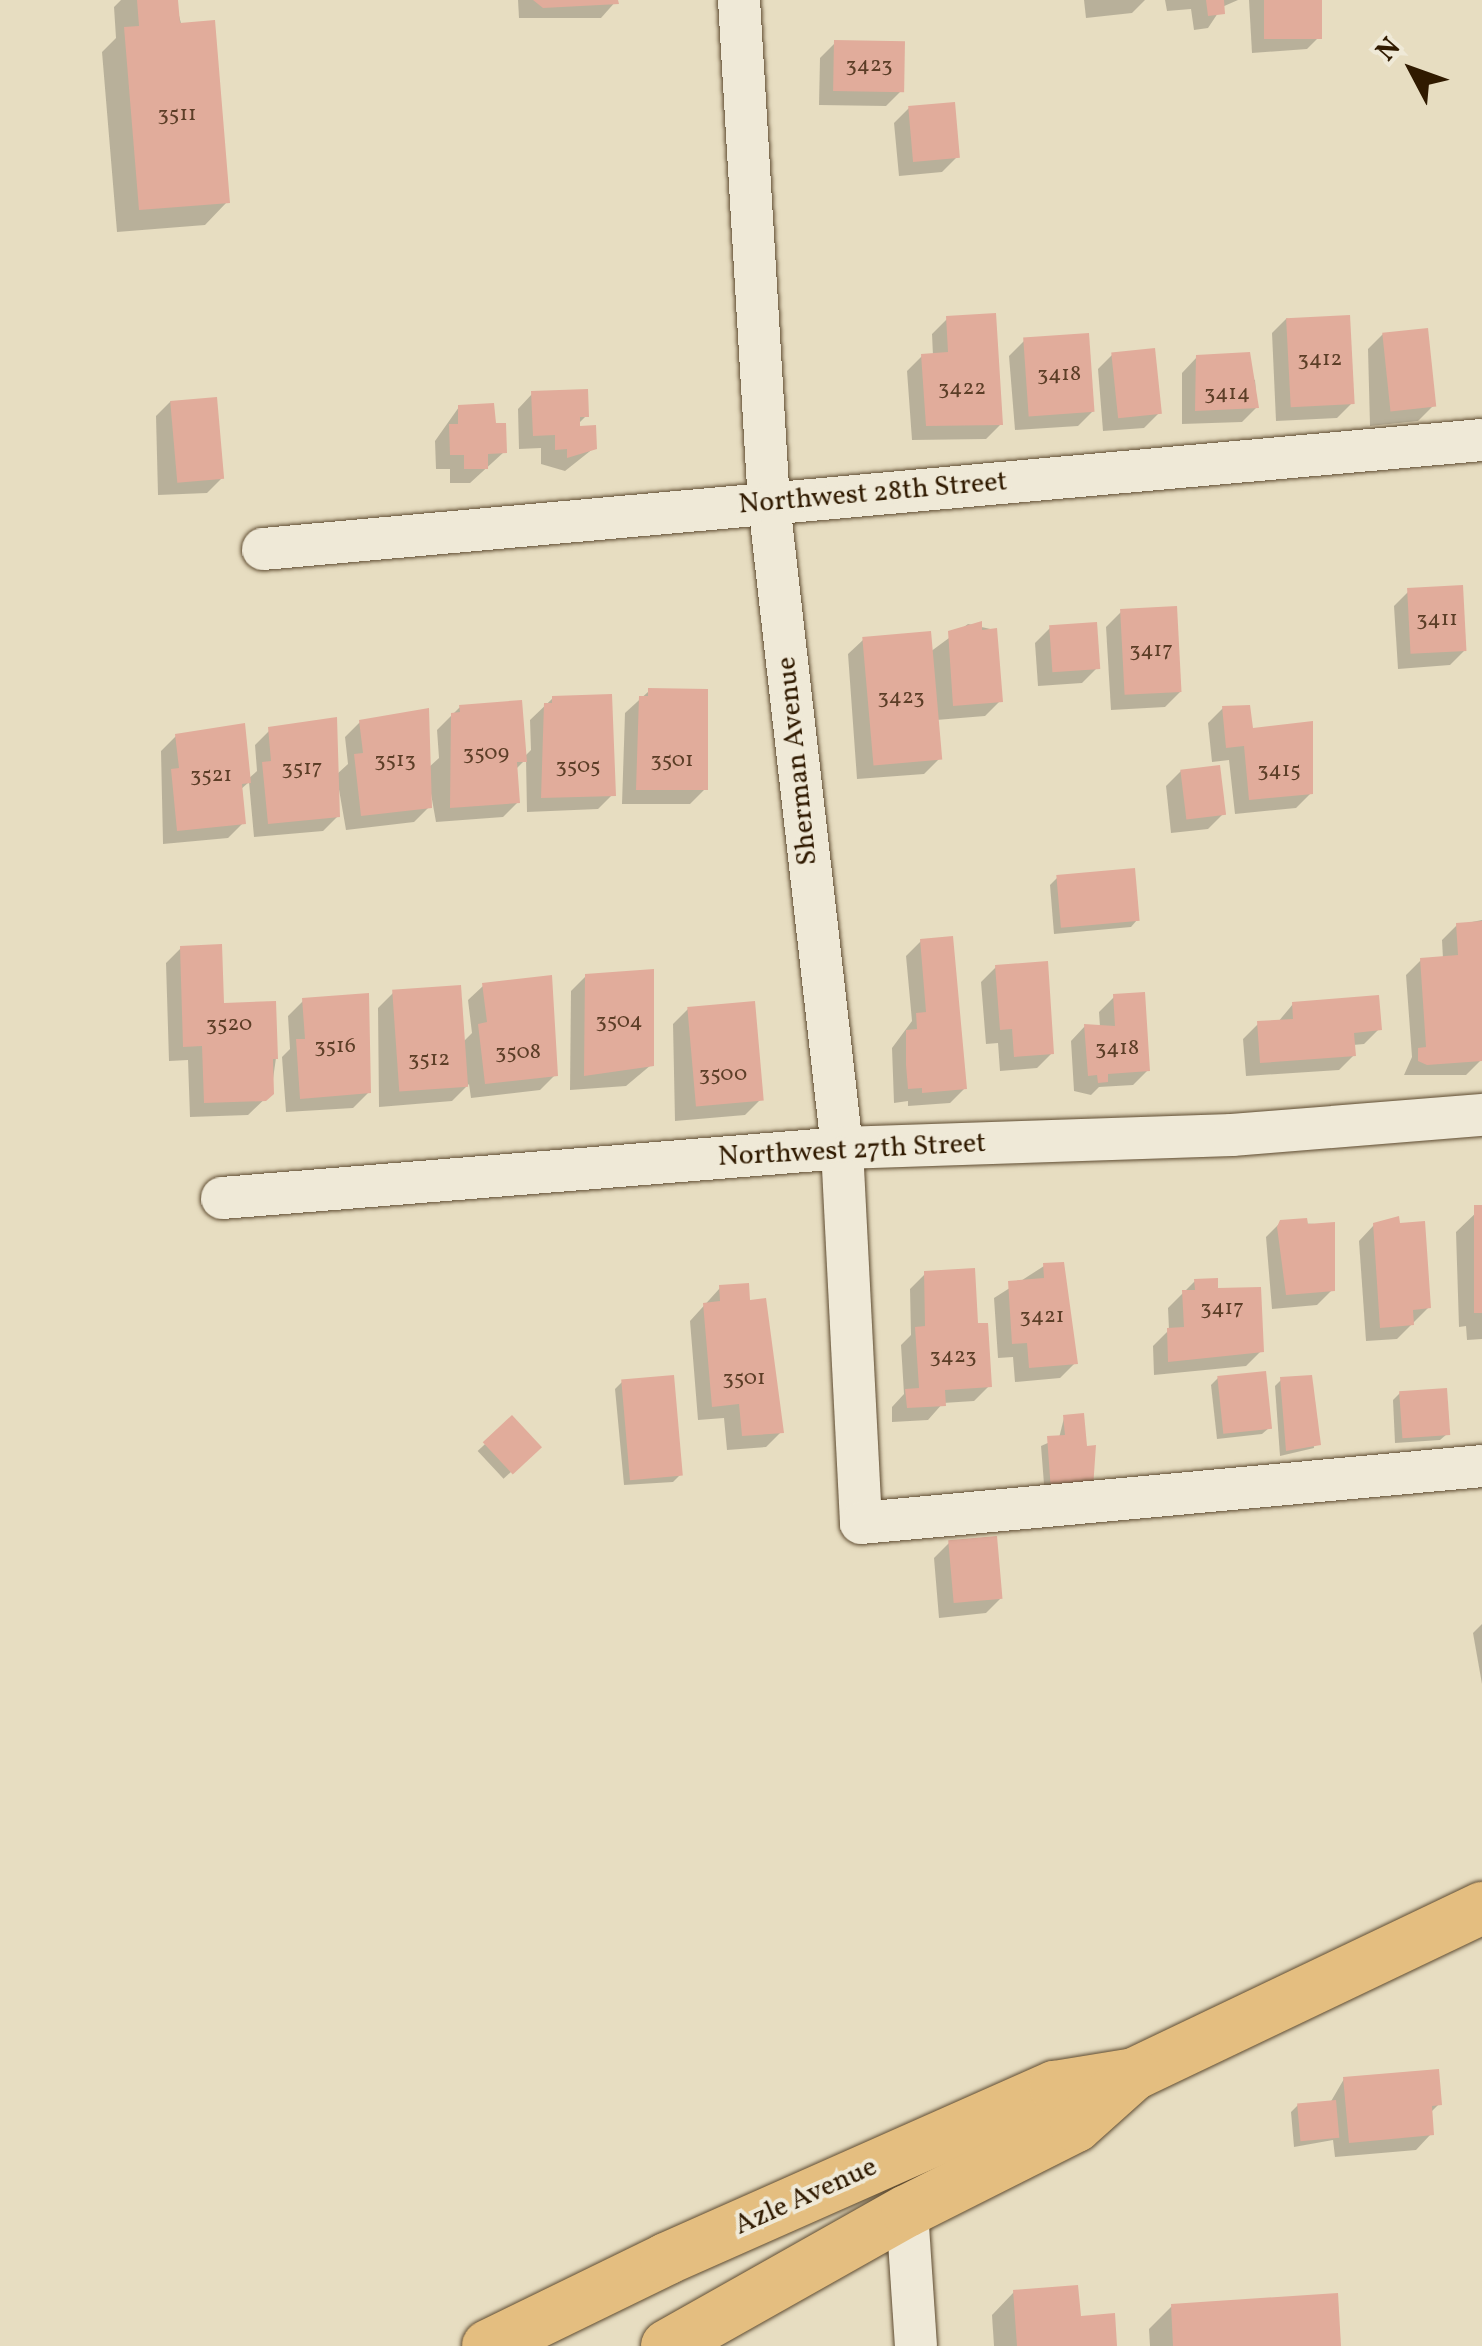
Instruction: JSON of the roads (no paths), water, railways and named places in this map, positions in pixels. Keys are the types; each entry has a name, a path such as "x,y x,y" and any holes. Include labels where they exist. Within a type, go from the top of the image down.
{"main road":[{"name":"Azle Avenue","path":"488,2346 666,2259 1055,2087 1134,2074 1482,1908"},
{"name":"Azle Avenue","path":"667,2346 908,2211 1076,2126 1134,2074"}],"street":[{"name":"Sherman Avenue","path":"738,0 769,503 842,1148 861,1522 1482,1466"},
{"name":"Northwest 28th Street","path":"264,549 1482,440"},
{"name":"Northwest 27th Street","path":"222,1198 842,1148 1232,1135 1482,1115"},
{"path":"908,2211 916,2346"}]}
